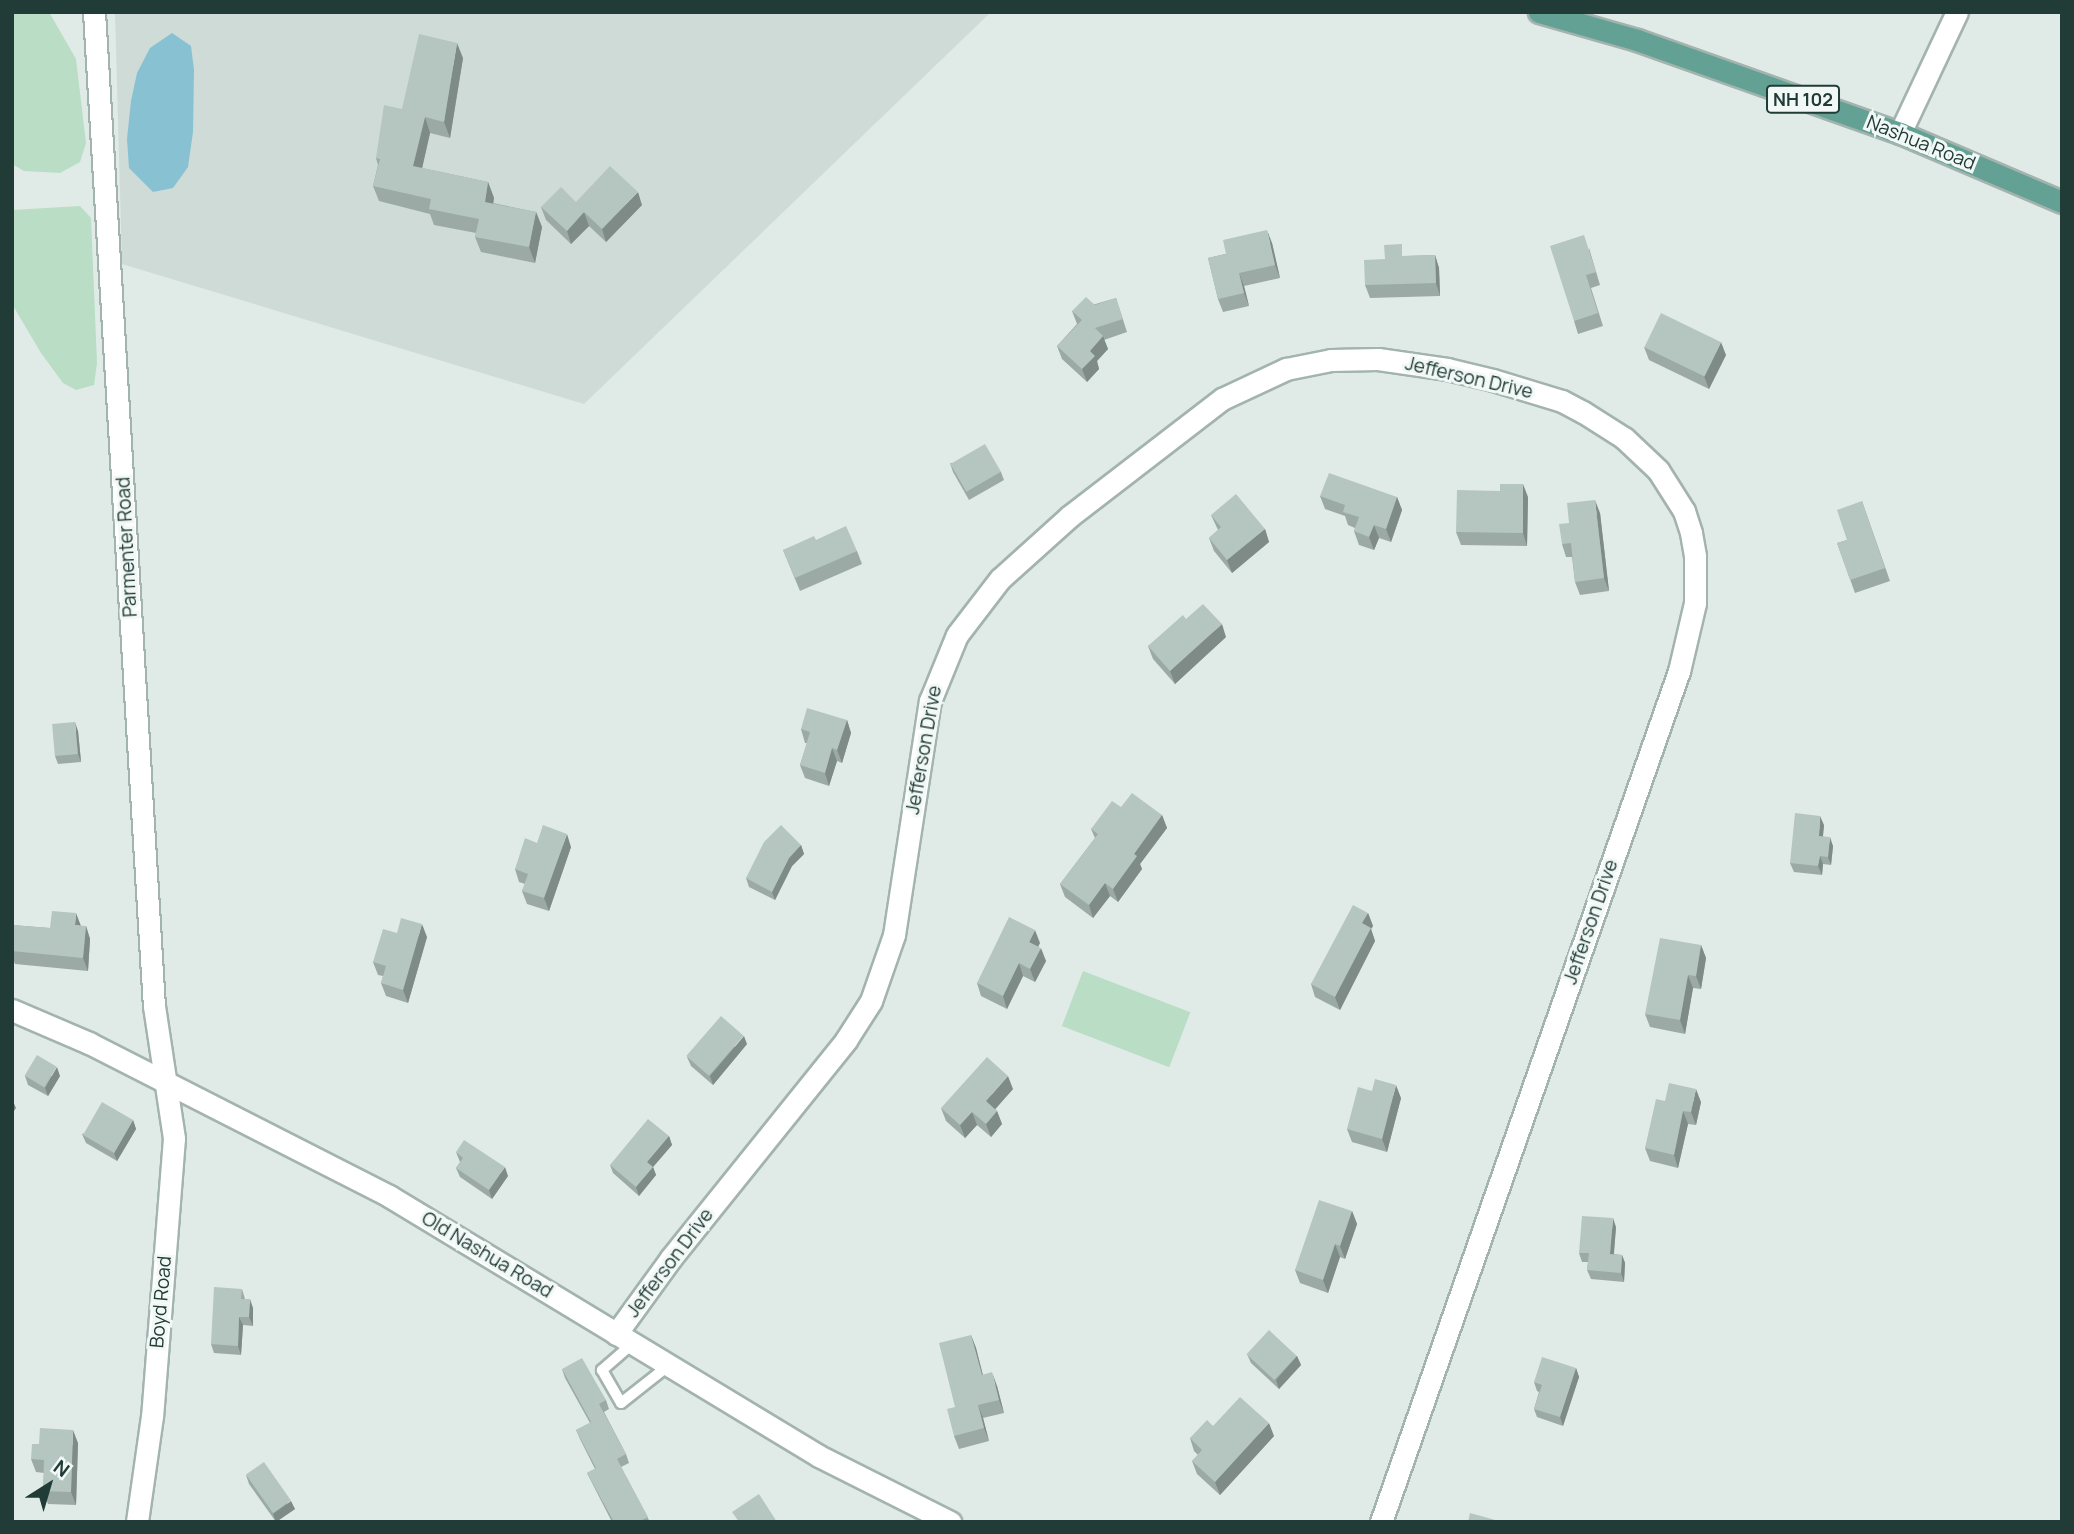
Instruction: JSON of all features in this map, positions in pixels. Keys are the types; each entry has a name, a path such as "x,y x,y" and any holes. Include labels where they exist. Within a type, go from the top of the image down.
{"main road":[{"name":"Nashua Road","path":"1539,12 1637,40 1900,133 2062,202"}],"street":[{"name":"Parmenter Road","path":"94,12 154,1006 166,1082"},
{"path":"1900,133 1957,12"},
{"name":"Jefferson Drive","path":"624,1339 671,1258 846,1040 871,1001 894,935 920,749 933,690 957,635 1000,579 1070,516 1222,399 1286,369 1331,360 1378,359 1447,369 1493,380 1562,401 1583,412 1623,438 1658,470 1684,511 1691,533 1695,559 1695,603 1679,671 1381,1522"},
{"name":"Old Nashua Road","path":"12,1010 89,1043 389,1196 819,1456 950,1522"},
{"name":"Boyd Road","path":"137,1522 152,1416 174,1161 166,1082"}],"lane":[{"path":"624,1339 601,1370 621,1403 668,1366"}],"shaded area":[{"path":"115,12 991,12 584,404 122,264"}],"green space":[{"path":"12,12 49,12 76,59 86,143 80,162 60,173 24,171 12,164"},
{"path":"80,206 91,218 97,363 94,385 76,390 63,383 41,353 12,304 12,210"},
{"path":"1083,971 1190,1012 1169,1067 1062,1026"}],"water":[{"path":"172,33 191,46 194,70 193,132 188,167 173,188 153,192 129,168 127,139 131,101 137,73 150,48"}],"building":[{"path":"419,34 457,43 444,122 425,117 413,166 488,182 485,202 536,212 529,247 475,237 479,219 429,209 431,199 373,186 380,159 376,158 384,105 402,109"},
{"path":"610,166 638,192 602,229 584,212 567,231 541,207 561,187 576,202"},
{"path":"1267,230 1275,265 1239,273 1244,293 1218,299 1208,258 1226,254 1223,240"},
{"path":"1584,235 1596,272 1586,275 1598,313 1574,321 1550,246"},
{"path":"1402,244 1402,256 1435,255 1436,283 1365,285 1364,260 1385,259 1384,245"},
{"path":"1086,297 1095,305 1116,298 1123,319 1095,328 1103,336 1090,351 1095,356 1082,369 1057,346 1082,320 1072,311"},
{"path":"1661,313 1721,342 1705,377 1644,347"},
{"path":"985,444 1001,472 966,492 950,464"},
{"path":"1329,473 1397,497 1386,529 1374,525 1369,537 1354,531 1359,517 1343,512 1345,505 1320,496"},
{"path":"1500,484 1523,484 1523,533 1456,532 1457,490 1500,491"},
{"path":"1236,494 1265,529 1227,560 1209,538 1221,527 1211,515"},
{"path":"1595,500 1604,578 1575,582 1571,543 1562,544 1559,524 1569,523 1567,503"},
{"path":"1862,501 1885,568 1850,580 1837,543 1847,540 1837,510"},
{"path":"846,526 857,551 795,578 783,550 814,536 816,540"},
{"path":"1203,604 1222,624 1170,671 1148,646 1183,615 1186,619"},
{"path":"807,708 847,720 837,750 832,748 825,773 800,765 810,732 801,729"},
{"path":"75,722 78,754 55,756 52,724"},
{"path":"1132,793 1162,815 1113,889 1105,883 1089,905 1060,884 1098,834 1091,829 1112,801 1121,807"},
{"path":"1795,813 1820,816 1819,836 1830,837 1828,857 1820,856 1818,866 1790,863"},
{"path":"543,825 567,834 544,898 522,891 528,874 515,869 525,838 537,843"},
{"path":"781,825 801,845 789,858 772,892 746,878 764,842"},
{"path":"1353,905 1368,913 1362,923 1371,928 1335,997 1311,984"},
{"path":"52,911 76,913 75,925 86,926 83,958 12,951 12,925 50,928"},
{"path":"1009,917 1035,930 1029,942 1041,948 1030,969 1019,963 1003,996 977,983"},
{"path":"401,918 422,924 403,990 381,983 386,966 373,962 383,929 397,933"},
{"path":"1660,938 1701,945 1696,976 1688,975 1680,1020 1645,1014"},
{"path":"721,1016 744,1036 709,1076 686,1056"},
{"path":"37,1055 57,1067 44,1087 25,1076"},
{"path":"987,1057 1008,1076 986,1101 997,1111 986,1124 972,1112 960,1125 941,1108"},
{"path":"1375,1079 1396,1085 1382,1139 1347,1129 1358,1087 1372,1091"},
{"path":"1669,1083 1696,1089 1691,1112 1683,1111 1674,1155 1645,1148 1656,1099 1665,1101"},
{"path":"102,1102 133,1120 114,1153 83,1135"},
{"path":"648,1119 669,1136 647,1162 653,1167 636,1187 610,1165"},
{"path":"464,1140 505,1167 489,1190 456,1168 463,1158 456,1152"},
{"path":"1319,1200 1352,1211 1340,1246 1335,1244 1323,1280 1295,1270"},
{"path":"1582,1216 1613,1218 1610,1254 1622,1255 1621,1273 1587,1270 1589,1253 1579,1253"},
{"path":"214,1287 242,1289 241,1299 250,1299 249,1317 239,1317 238,1346 211,1344"},
{"path":"1269,1330 1297,1356 1274,1380 1246,1354"},
{"path":"971,1335 982,1375 992,1372 999,1400 978,1405 984,1428 954,1436 947,1409 955,1407 939,1343"},
{"path":"1542,1357 1576,1368 1560,1417 1534,1409 1542,1385 1534,1382"},
{"path":"582,1358 606,1400 599,1404 626,1454 617,1459 648,1517 638,1522 614,1522 587,1473 596,1468 576,1430 591,1422 562,1369"},
{"path":"1240,1397 1269,1423 1215,1482 1192,1461 1202,1450 1190,1438 1207,1420 1213,1426"},
{"path":"40,1428 73,1430 71,1492 43,1491 44,1460 31,1459 32,1444 39,1444"},
{"path":"264,1462 291,1501 273,1513 246,1475"},
{"path":"759,1494 777,1522 739,1522 732,1512"},
{"path":"1470,1513 1499,1521 1499,1522 1468,1522"}]}
